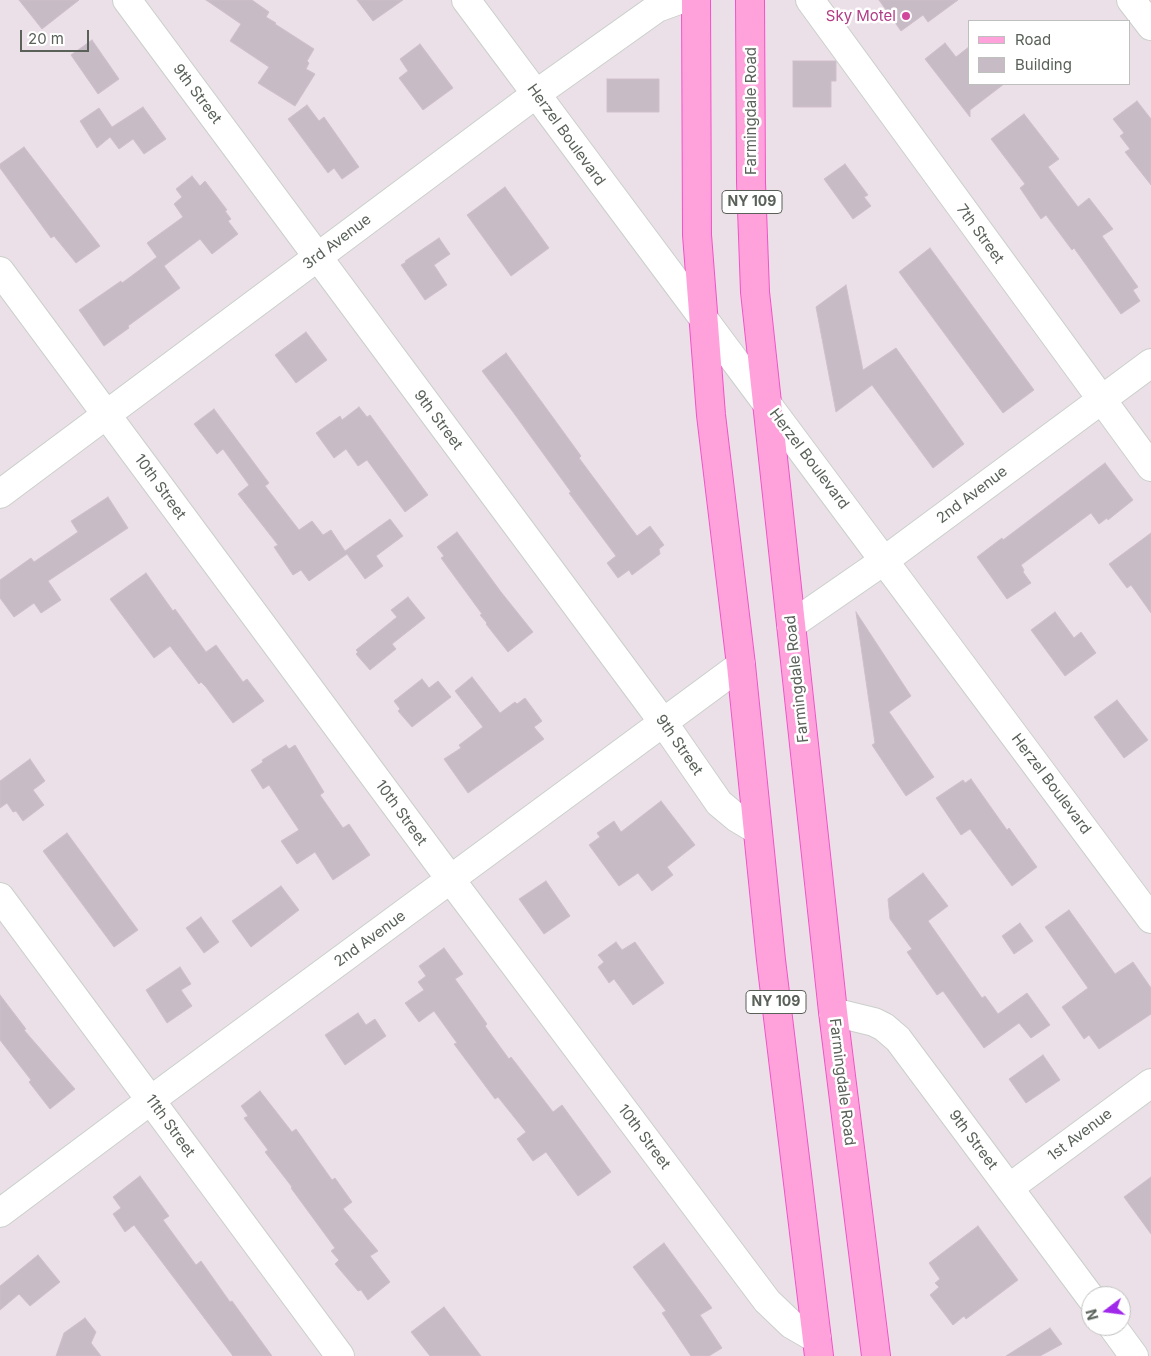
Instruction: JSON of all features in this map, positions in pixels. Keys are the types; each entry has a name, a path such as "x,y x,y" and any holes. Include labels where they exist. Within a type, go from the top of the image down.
{"main road":[{"name":"NY 109","path":"696,0 697,235 711,415 741,665 771,960 818,1348"},
{"name":"Farmingdale Road","path":"750,0 751,172 755,292 833,1012 876,1356"}],"street":[{"name":"9th Street","path":"127,0 663,722 720,803 736,818 757,830"},
{"name":"Herzel Boulevard","path":"466,0 1151,918"},
{"name":"3rd Avenue","path":"0,494 536,94 651,12 665,4 679,0"},
{"name":"7th Street","path":"810,0 1151,467"},
{"path":"1131,0 1151,26"},
{"name":"10th Street","path":"0,271 451,880 767,1301 818,1348"},
{"name":"2nd Avenue","path":"792,625 885,560 1151,363"},
{"name":"2nd Avenue","path":"0,1213 741,665"},
{"name":"11th Street","path":"0,897 340,1356"},
{"name":"9th Street","path":"833,1012 874,1022 891,1032 1082,1286"},
{"name":"1st Avenue","path":"1009,1188 1151,1082"},
{"path":"1119,1336 1134,1356"}],"building":[{"path":"19,0 79,0 42,29"},
{"path":"206,0 252,0 269,12 266,17 314,49 307,61 309,63 306,69 315,74 295,106 258,83 269,67 230,41 241,24"},
{"path":"357,0 403,0 373,21"},
{"name":"Sky Motel","path":"879,0 958,0 928,22 923,15 901,31"},
{"path":"92,40 119,79 98,94 71,55"},
{"path":"945,43 956,57 968,48 968,85 1003,85 970,110 970,117 925,59"},
{"path":"420,44 453,88 423,110 399,78 408,71 400,59"},
{"path":"793,61 836,61 836,81 831,81 831,107 793,107"},
{"path":"607,79 659,79 659,112 607,112"},
{"path":"1137,101 1151,119 1151,185 1125,152 1130,149 1120,136 1124,133 1113,119"},
{"path":"307,105 319,121 324,117 359,167 342,179 334,168 328,173 288,119"},
{"path":"143,107 166,139 144,154 133,139 119,149 110,137 97,148 80,121 99,108 112,127"},
{"path":"1024,114 1059,159 1048,167 1078,207 1089,198 1113,229 1102,236 1138,287 1133,290 1140,301 1121,314 1074,248 1072,250 1046,215 1041,219 1020,188 1025,184 991,139"},
{"path":"24,147 100,246 76,263 54,236 51,238 0,168 0,164"},
{"path":"845,164 868,195 864,197 871,206 853,219 824,179"},
{"path":"192,176 200,186 205,181 227,210 225,211 231,219 228,221 238,234 212,254 200,239 164,266 180,288 104,346 79,310 121,281 122,283 157,257 147,243 183,217 174,204 182,197 176,189"},
{"path":"505,187 549,248 511,276 467,215"},
{"path":"439,238 450,254 434,265 447,285 425,300 401,265"},
{"path":"930,248 1034,390 1003,413 899,272"},
{"path":"846,285 863,370 896,348 964,444 933,468 872,385 836,412 816,307"},
{"path":"306,332 327,360 296,383 275,355"},
{"path":"506,353 581,456 579,458 637,536 650,526 664,545 659,549 660,554 632,575 629,570 618,578 607,563 616,556 482,371"},
{"path":"359,407 367,417 370,415 428,495 405,512 367,460 358,466 346,449 334,458 316,433 340,416 342,420"},
{"path":"214,409 269,483 265,486 299,530 312,521 323,535 331,530 345,551 390,519 403,536 376,556 383,566 365,579 347,554 309,581 301,570 293,575 274,547 278,545 238,494 249,485 223,449 217,454 194,424"},
{"path":"1105,463 1133,500 1108,520 1107,518 1099,524 1091,513 1021,565 1024,570 1023,572 1031,583 1007,599 977,557 1002,538 1003,540"},
{"path":"108,497 128,528 48,581 61,600 41,613 34,603 14,617 0,598 0,580 31,558 34,562 78,532 71,521"},
{"path":"457,532 533,632 508,652 486,624 480,615 482,614 441,558 444,556 437,547"},
{"path":"1151,533 1151,613 1131,585 1127,588 1109,564"},
{"path":"146,573 206,652 216,645 243,682 247,679 264,701 233,723 206,687 201,682 199,684 170,646 154,658 110,599"},
{"path":"408,597 425,618 392,644 396,649 370,670 356,654 358,652 356,650 397,617 391,610"},
{"path":"856,612 911,696 889,712 934,777 906,796 872,745 875,743"},
{"path":"1055,612 1074,638 1081,632 1096,653 1065,676 1031,630"},
{"path":"472,677 500,713 515,702 517,704 525,698 542,721 534,727 544,739 468,793 444,759 461,748 459,745 483,727 455,691"},
{"path":"422,679 429,688 438,681 451,697 412,727 398,711 400,709 394,701"},
{"path":"1117,700 1148,740 1124,758 1094,717"},
{"path":"286,745 289,749 295,745 324,792 320,795 343,828 349,824 370,855 333,880 315,852 297,864 281,841 299,830 269,785 263,789 251,770 263,762 262,760"},
{"path":"30,759 45,781 33,790 44,805 23,821 7,803 0,808 0,781"},
{"path":"971,779 1007,830 1009,828 1037,867 1012,886 970,829 961,835 936,798 963,780 965,783"},
{"path":"661,801 695,845 667,867 673,875 652,891 638,873 619,886 589,845 600,837 597,833 614,821 621,832"},
{"path":"67,833 138,930 114,947 43,851"},
{"path":"923,873 948,906 928,921 982,998 985,996 998,1014 1027,993 1050,1025 1031,1038 1019,1023 984,1048 943,991 937,995 907,952 912,949 890,919 888,899"},
{"path":"546,881 570,916 544,934 519,899"},
{"path":"281,886 299,910 251,947 232,921"},
{"path":"1069,910 1115,974 1133,962 1151,988 1151,1014 1099,1049 1089,1035 1084,1039 1062,1007 1088,988 1045,927"},
{"path":"201,917 219,942 204,953 186,928"},
{"path":"1020,923 1033,941 1014,954 1002,936"},
{"path":"616,942 622,950 635,942 664,983 633,1005 614,979 609,983 598,967 604,962 598,955"},
{"path":"444,948 463,974 455,979 509,1059 511,1057 553,1112 562,1105 611,1172 578,1196 546,1152 533,1161 517,1139 526,1132 498,1097 495,1099 454,1044 457,1043 434,1011 419,1022 405,1003 424,990 418,982 426,976 419,966"},
{"path":"180,967 191,984 181,990 192,1006 167,1023 146,990"},
{"path":"0,995 26,1029 24,1030 75,1089 50,1109 29,1082 31,1080 0,1040"},
{"path":"358,1013 366,1025 375,1019 386,1036 345,1065 325,1035"},
{"path":"1043,1055 1060,1080 1026,1103 1009,1079"},
{"path":"260,1091 292,1132 296,1129 332,1180 335,1178 352,1202 343,1209 378,1251 370,1256 390,1282 368,1300 361,1290 358,1291 335,1264 339,1260 331,1251 335,1248 265,1152 268,1150 244,1118 248,1116 241,1106"},
{"path":"140,1176 169,1216 163,1220 196,1265 201,1261 272,1356 233,1356 134,1225 125,1232 113,1214 121,1208 113,1197"},
{"path":"1151,1177 1151,1234 1124,1197"},
{"path":"978,1226 1018,1280 966,1319 964,1316 953,1325 930,1295 939,1287 935,1283 940,1279 929,1263"},
{"path":"664,1243 712,1308 700,1315 722,1348 709,1356 691,1356 662,1313 666,1311 633,1267"},
{"path":"38,1255 60,1282 30,1306 19,1294 0,1310 0,1286"},
{"path":"444,1307 481,1356 430,1356 411,1332"},
{"path":"85,1318 96,1332 91,1343 101,1356 56,1356 64,1333"},
{"path":"1050,1328 1062,1344 1040,1356 1006,1356"}],"place":[{"name":"Sky Motel","path":"906,16"}]}
